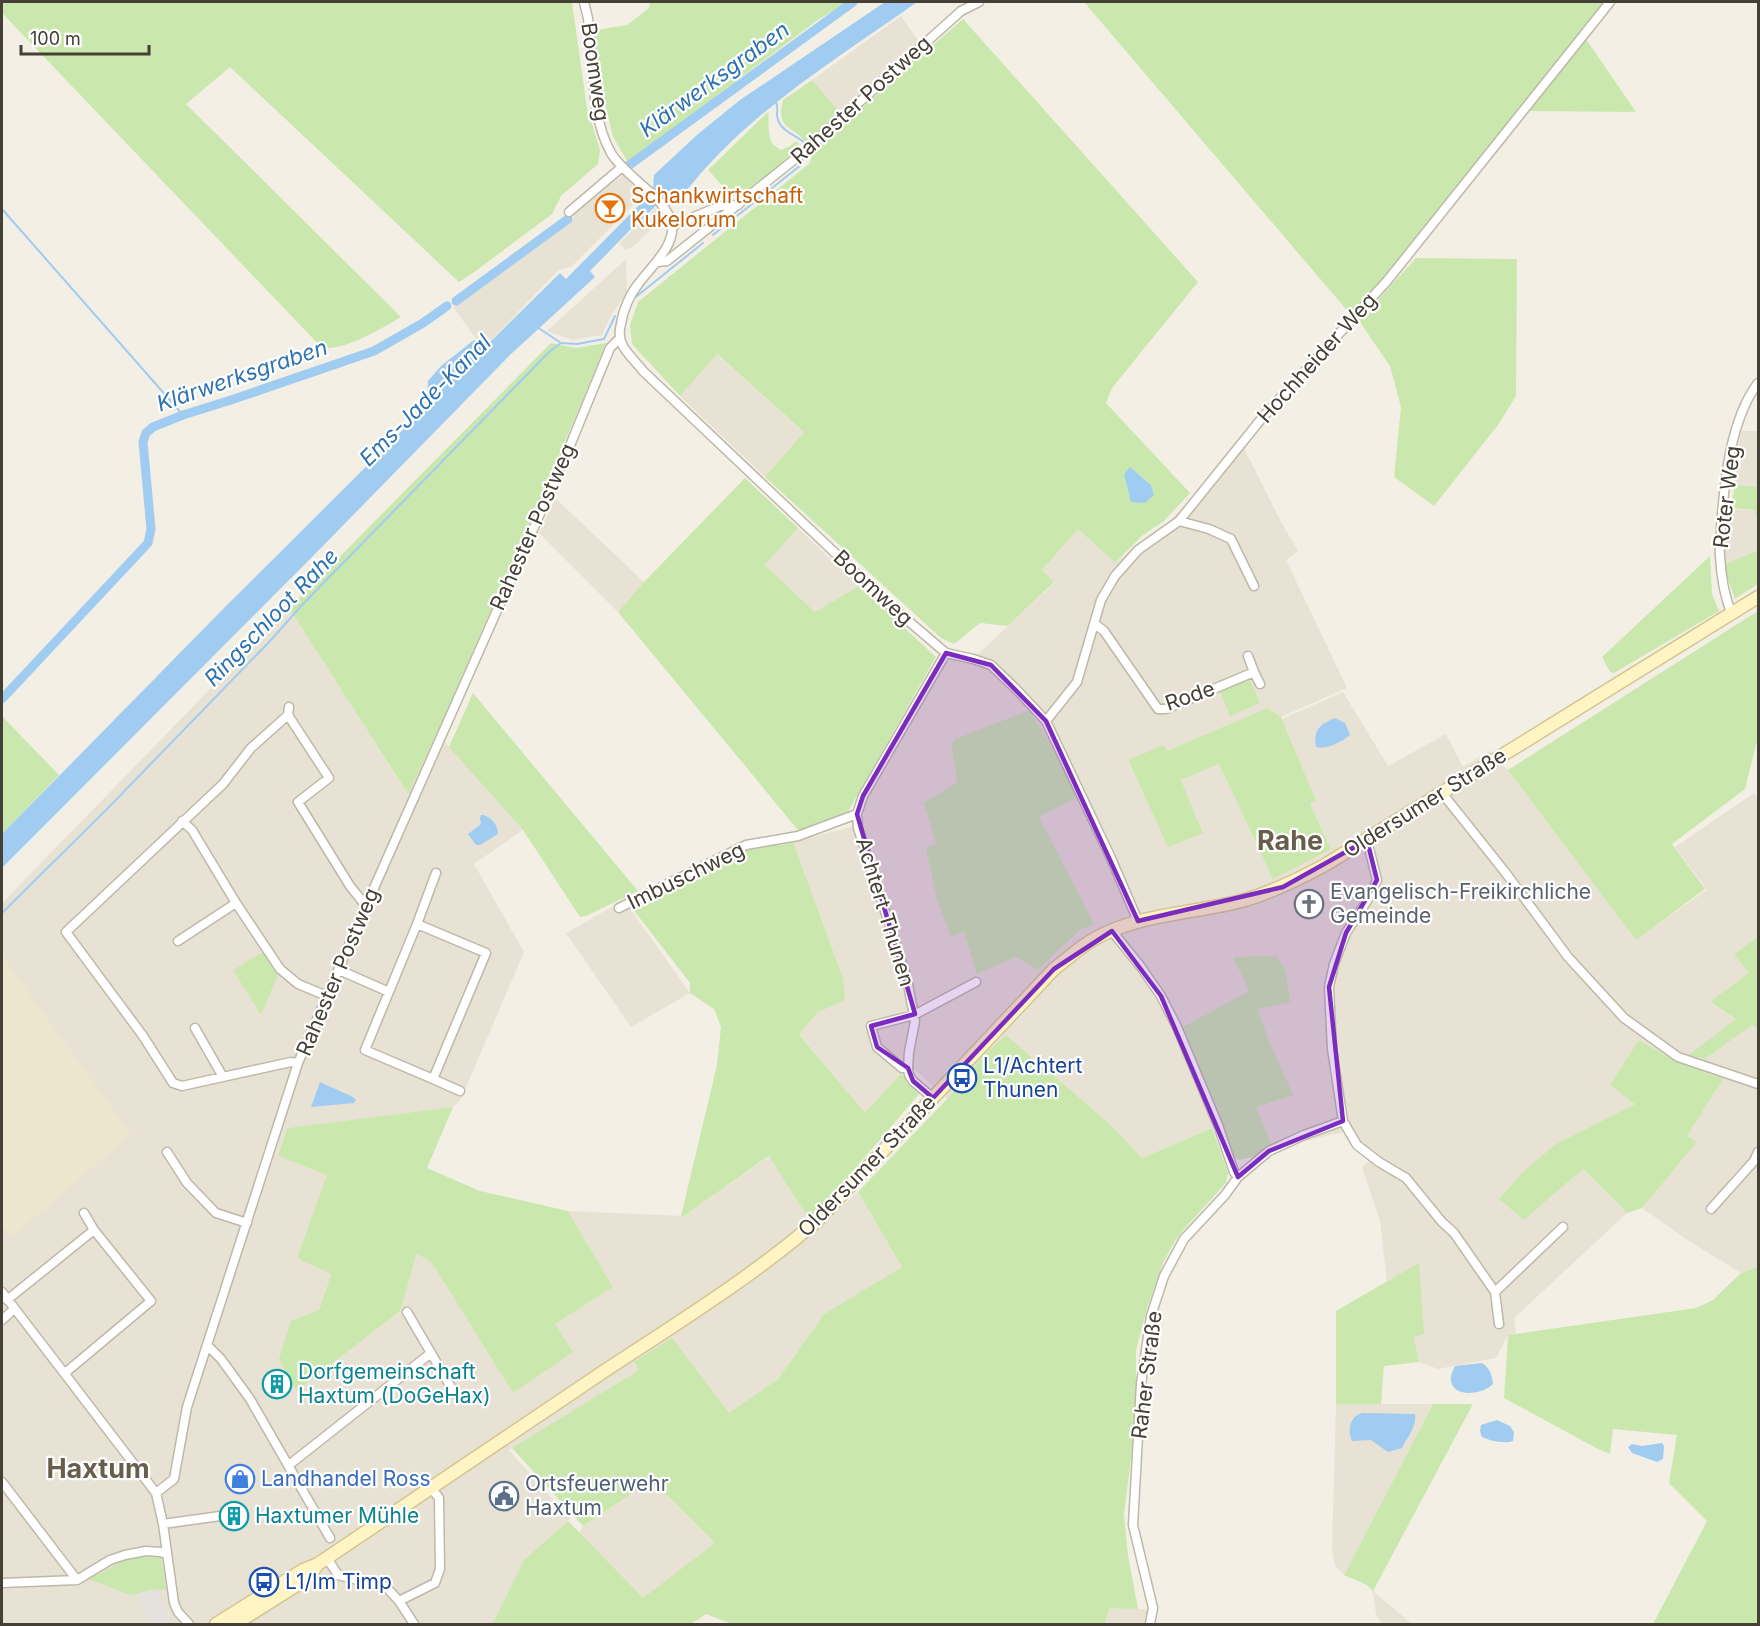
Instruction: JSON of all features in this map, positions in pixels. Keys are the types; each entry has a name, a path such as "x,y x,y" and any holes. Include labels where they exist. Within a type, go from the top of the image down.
{"main road":[{"name":"Oldersumer Straße","path":"216,1624 303,1570 322,1561 432,1489 795,1241 818,1220 1054,969 1085,945 1138,921 1245,900 1282,887 1325,866 1758,597"},
{"name":"Oldersumer Straße","path":"235,1624 308,1578 322,1561"}],"street":[{"name":"Boomweg","path":"584,2 590,31 593,83 601,127 611,154 664,207 672,226"},
{"name":"Rahester Postweg","path":"657,262 667,261 806,151 962,11 979,2"},
{"name":"Hochheider Weg","path":"1046,722 1077,682 1101,600 1114,576 1138,550 1179,521 1262,418 1387,281 1610,2"},
{"path":"569,212 622,167"},
{"path":"620,338 622,313 633,290 657,262 672,237 672,226 720,206 739,205"},
{"name":"Boomweg","path":"620,338 623,347 643,371 892,607 946,653 991,665 1046,722 1110,856 1138,921"},
{"name":"Rahester Postweg","path":"156,1493 174,1479 187,1407 298,1064 569,447 610,348 620,338"},
{"name":"Roter Weg","path":"1732,615 1724,585 1720,556 1723,494 1736,431 1745,404 1758,383"},
{"path":"1179,521 1231,538 1254,586"},
{"name":"Rode","path":"1095,624 1104,631 1158,709 1166,709 1254,672"},
{"name":"Achtert Thunen","path":"933,1098 909,1075 909,1052 914,1015 906,980 861,840 857,814 863,796 946,653"},
{"path":"1248,656 1260,684"},
{"path":"298,1064 291,1062 182,1086 173,1083 143,1036 66,932 223,784 251,748 289,711 329,778 298,802 350,886 366,906"},
{"path":"1442,793 1505,872 1568,957 1624,1018 1678,1057 1758,1084"},
{"name":"Imbuschweg","path":"619,908 746,845 798,836 857,814"},
{"path":"182,821 192,830 236,903 280,969 298,984 327,996"},
{"path":"1367,840 1377,880 1371,896 1346,933 1334,964 1329,987 1332,1048 1343,1121 1357,1145 1379,1162 1406,1178 1442,1222 1454,1233 1495,1292 1499,1324"},
{"path":"436,873 365,1050 460,1091"},
{"path":"178,941 236,903"},
{"path":"417,924 486,953 433,1078"},
{"path":"1112,931 1161,996 1177,1027 1234,1172 1238,1177"},
{"path":"339,970 389,992"},
{"name":"Achtert Thunen","path":"908,1068 902,1068 877,1047 871,1026 914,1015 976,981"},
{"path":"195,1028 223,1077"},
{"name":"Raher Straße","path":"1150,1624 1152,1608 1133,1525 1141,1384 1151,1316 1164,1275 1184,1239 1225,1195 1238,1177 1269,1151 1343,1121"},
{"path":"167,1152 187,1183 216,1213 247,1223"},
{"path":"1711,1209 1754,1161 1758,1152"},
{"path":"65,1373 151,1301 94,1230 84,1213"},
{"path":"1495,1292 1563,1227"},
{"path":"94,1230 4,1296 156,1493 163,1524 174,1603 181,1624"},
{"path":"2,1320 14,1308"},
{"path":"407,1312 455,1394"},
{"path":"207,1345 221,1359 250,1399 330,1538"},
{"path":"289,1465 431,1353"},
{"path":"2,1482 77,1580"},
{"path":"399,1601 435,1583 440,1569 439,1498 432,1489"},
{"path":"163,1524 220,1516"},
{"path":"2,1583 77,1580 110,1560 125,1555 146,1551 166,1554"},
{"path":"322,1561 338,1575 386,1587 399,1601 414,1624"},
{"path":"178,1612 189,1624"}],"highlighted area":[{"path":"946,653 991,665 1046,721 1138,921 1283,887 1367,840 1377,880 1346,933 1329,987 1343,1121 1269,1151 1238,1177 1161,996 1112,931 1054,969 933,1098 913,1081 908,1068 877,1047 871,1026 915,1014 857,814 863,796"}],"shaded area":[{"path":"901,16 920,43 841,114 812,80"},
{"path":"623,175 643,195 571,267 559,270 483,348 453,307 574,219 573,212"},
{"path":"655,208 663,217 634,246 626,250 619,243"},
{"path":"626,259 627,292 612,314 602,335 572,340 547,331"},
{"path":"716,354 804,432 765,477 680,396"},
{"path":"1741,431 1758,431 1758,487 1732,486"},
{"path":"1240,440 1298,551 1286,560 1347,688 1281,717 1267,708 1166,752 1164,745 1128,761 1168,846 1203,832 1181,780 1219,764 1273,878 1331,848 1310,804 1316,800 1282,719 1343,692 1388,766 1446,734 1463,767 1489,751 1508,770 1636,939 1707,890 1675,847 1754,793 1758,799 1758,937 1734,954 1750,973 1710,1003 1736,1019 1705,1059 1752,1025 1758,1028 1758,1267 1741,1273 1642,1208 1697,1142 1687,1136 1723,1079 1675,1061 1639,1040 1635,1104 1556,1144 1524,1220 1583,1169 1627,1213 1514,1318 1516,1333 1508,1335 1496,1358 1438,1369 1419,1362 1413,1337 1419,1264 1387,1281 1380,1221 1362,1167 1371,1159 1349,1131 1273,1148 1256,1107 1269,1041 1258,1009 1233,957 1249,991 1221,1124 1142,1158 1110,1124 1006,1035 984,1055 947,1099 910,1065 865,1114 799,1033 843,978 793,842 862,824 866,798 950,649 978,654 1054,583 1042,570 1078,529 1115,563 1170,521","holes":["955,739 1078,797 1039,817 1093,924 1079,931 1038,970 964,931 951,937 926,848 936,845 957,782 951,745"]},
{"path":"555,498 643,581 618,612 539,533"},
{"path":"1729,509 1756,510 1758,550 1723,565 1722,550"},
{"path":"798,528 859,586 815,612 765,565"},
{"path":"289,608 407,793 437,733 523,830 474,864 524,952 461,1099 453,1107 287,1128 278,1156 328,1174 297,1258 331,1273 297,1391 400,1311 417,1252 432,1263 513,1393 555,1324 613,1287 568,1211 684,1216 770,1156 810,1221 819,1228 858,1192 902,1267 824,1314 778,1379 729,1414 634,1363 639,1370 509,1450 570,1519 525,1560 494,1624 2,1624 2,903"},
{"path":"624,900 690,993 631,1027 566,933"},
{"path":"2,956 131,1134 12,1237 2,1225"},
{"path":"1336,1404 1433,1404 1344,1575 1335,1566 1332,1549"},
{"path":"652,1480 715,1543 643,1599 579,1534 583,1526"},
{"path":"157,1589 171,1624 150,1624 138,1593"},
{"path":"1373,1591 1412,1624 1382,1624 1376,1614"},
{"path":"1109,1607 1157,1610 1155,1624 1105,1624"}],"green space":[{"path":"2,2 572,2 587,108 600,150 598,164 561,196 552,214 459,282 230,67 186,104 401,317 373,333 342,346 322,348 2,13"},
{"path":"650,2 849,2 819,19 628,162 613,137 599,79 596,30 627,25 649,8"},
{"path":"1084,2 1605,2 1384,281 1351,315"},
{"path":"963,19 1198,282 1112,388 1106,403 1190,493 1164,521 1143,535 1115,563 1078,529 1042,570 1054,582 1008,626 980,623 954,644 941,638 765,477 804,432 717,354 680,396 632,344 630,325 638,302 810,163 813,152","holes":["1130,467 1151,485 1134,502 1131,502"]},
{"path":"1584,36 1636,112 1528,111"},
{"path":"812,80 841,114 807,144 784,123 781,110 783,100"},
{"path":"769,111 769,132 773,144 781,150 796,141 799,144 778,166 755,184 738,195 729,193 708,170"},
{"path":"1416,258 1517,259 1516,396 1498,425 1434,506 1394,477 1401,407 1390,366 1359,321"},
{"path":"551,343 576,348 606,343 437,733 408,794 289,608"},
{"path":"745,478 798,528 765,565 815,612 859,586 936,657 845,817 798,830 618,612 643,583"},
{"path":"1735,485 1758,487 1758,516 1755,510 1731,508"},
{"path":"1758,550 1758,584 1735,599 1723,565"},
{"path":"1710,556 1712,594 1719,611 1614,673 1610,672 1602,657"},
{"path":"1758,611 1758,737 1745,789 1672,844 1705,889 1636,940 1508,770"},
{"path":"1248,676 1260,703 1230,716 1219,689"},
{"path":"473,693 638,891 580,917 523,830 449,747"},
{"path":"1267,708 1281,717 1316,800 1310,804 1331,849 1273,879 1219,764 1181,780 1203,833 1168,847 1128,760 1164,745 1167,751"},
{"path":"1028,711 1040,727 1079,797 1039,817 1094,924 1079,931 1038,970 1015,957 977,974 964,931 951,937 937,900 926,848 936,844 924,803 957,782 951,745 955,739"},
{"path":"2,716 59,775 2,834"},
{"path":"793,842 843,978 845,1000 818,1012 799,1034 865,1113 901,1074 921,1092 810,1221 769,1156 681,1216 717,1065 721,1027 714,1009 690,993 690,983 632,908 695,878 742,850 758,845 782,845"},
{"path":"1758,937 1758,1028 1752,1025 1705,1059 1689,1055 1736,1019 1710,1002 1749,973 1734,954"},
{"path":"265,951 279,972 261,1015 233,970"},
{"path":"1276,956 1286,971 1290,1002 1258,1009 1269,1041 1293,1095 1256,1107 1272,1145 1252,1157 1239,1160 1234,1157 1183,1027 1249,991 1233,957"},
{"path":"1006,1035 1110,1124 1142,1158 1212,1128 1228,1173 1226,1183 1185,1228 1163,1263 1148,1305 1136,1350 1136,1416 1124,1515 1128,1555 1138,1609 1109,1608 1105,1624 732,1624 706,1614 691,1624 494,1624 524,1560 568,1521 643,1598 715,1543 652,1480 583,1526 512,1448 639,1370 634,1362 672,1338 729,1413 778,1379 824,1314 902,1267 858,1192 947,1099 984,1055"},
{"path":"1639,1040 1675,1061 1723,1079 1687,1136 1697,1142 1642,1208 1627,1213 1583,1169 1524,1220 1499,1199 1523,1172 1556,1144 1635,1104 1610,1085"},
{"path":"453,1107 427,1168 480,1191 568,1211 613,1287 555,1324 573,1352 513,1393 432,1263 417,1253 400,1311 297,1391 279,1359 291,1321 319,1310 331,1274 297,1258 327,1175 278,1156 287,1128"},
{"path":"1419,1263 1424,1334 1414,1337 1419,1362 1384,1366 1381,1404 1336,1404 1336,1311"},
{"path":"1758,1267 1758,1624 1653,1624 1707,1521 1669,1483 1677,1435 1613,1429 1610,1454 1504,1398 1508,1335 1696,1308 1713,1300 1741,1273"},
{"path":"1433,1404 1473,1404 1373,1591 1367,1585 1344,1575"},
{"path":"133,1557 161,1558 166,1589 130,1595 89,1579 111,1567"}],"water":[{"path":"885,2 917,2 791,91 732,141 681,198 661,201 630,230 590,271 595,277 511,354 2,868 2,834 427,406 428,381 441,366 474,340 484,348 560,273 566,279 653,191 654,175 698,134 740,100"},
{"path":"1130,467 1151,485 1154,495 1145,503 1131,502 1124,474"},
{"path":"1335,718 1345,723 1350,735 1338,743 1316,747 1319,728"},
{"path":"481,815 493,822 498,834 476,845 468,834 481,824"},
{"path":"320,1082 356,1100 354,1103 311,1107"},
{"path":"1482,1363 1490,1372 1493,1384 1483,1390 1470,1393 1453,1387 1451,1377 1455,1366"},
{"path":"1363,1413 1415,1414 1413,1428 1402,1448 1388,1452 1371,1440 1352,1441 1350,1432 1352,1420"},
{"path":"1497,1420 1510,1426 1514,1432 1513,1441 1498,1442 1482,1437 1481,1425"},
{"path":"1662,1443 1664,1446 1663,1459 1657,1462 1632,1453 1628,1447 1632,1444 1642,1446"}],"waterway":[{"name":"Klärwerksgraben","path":"628,166 853,2"},
{"path":"775,101 780,124 805,143"},
{"path":"713,235 801,165 803,159"},
{"path":"2,209 183,415"},
{"name":"Klärwerksgraben","path":"456,301 568,219"},
{"path":"637,296 703,243"},
{"name":"Klärwerksgraben","path":"2,699 148,543 151,529 143,442 146,433 153,427 183,415 374,351 423,323 447,306"},
{"path":"537,327 561,343 577,344 604,339 615,316"},
{"name":"Ringschloot Rahe","path":"2,913 108,808 549,352 561,343"}],"place":[{"name":"Schankwirtschaft Kukelorum","path":"610,208"},
{"name":"Evangelisch-Freikirchliche Gemeinde","path":"1309,904"},
{"name":"L1/Achtert Thunen","path":"962,1078"},
{"name":"Dorfgemeinschaft Haxtum (DoGeHax)","path":"277,1384"},
{"name":"Landhandel Ross","path":"240,1479"},
{"name":"Ortsfeuerwehr Haxtum","path":"504,1496"},
{"name":"Haxtumer Mühle","path":"234,1516"},
{"name":"L1/Im Timp","path":"264,1582"}],"district":[{"name":"Rahe","path":"1290,841"},
{"name":"Haxtum","path":"98,1469"}],"water label":[{"name":"Ems-Jade-Kanal","path":"425,400"}]}
